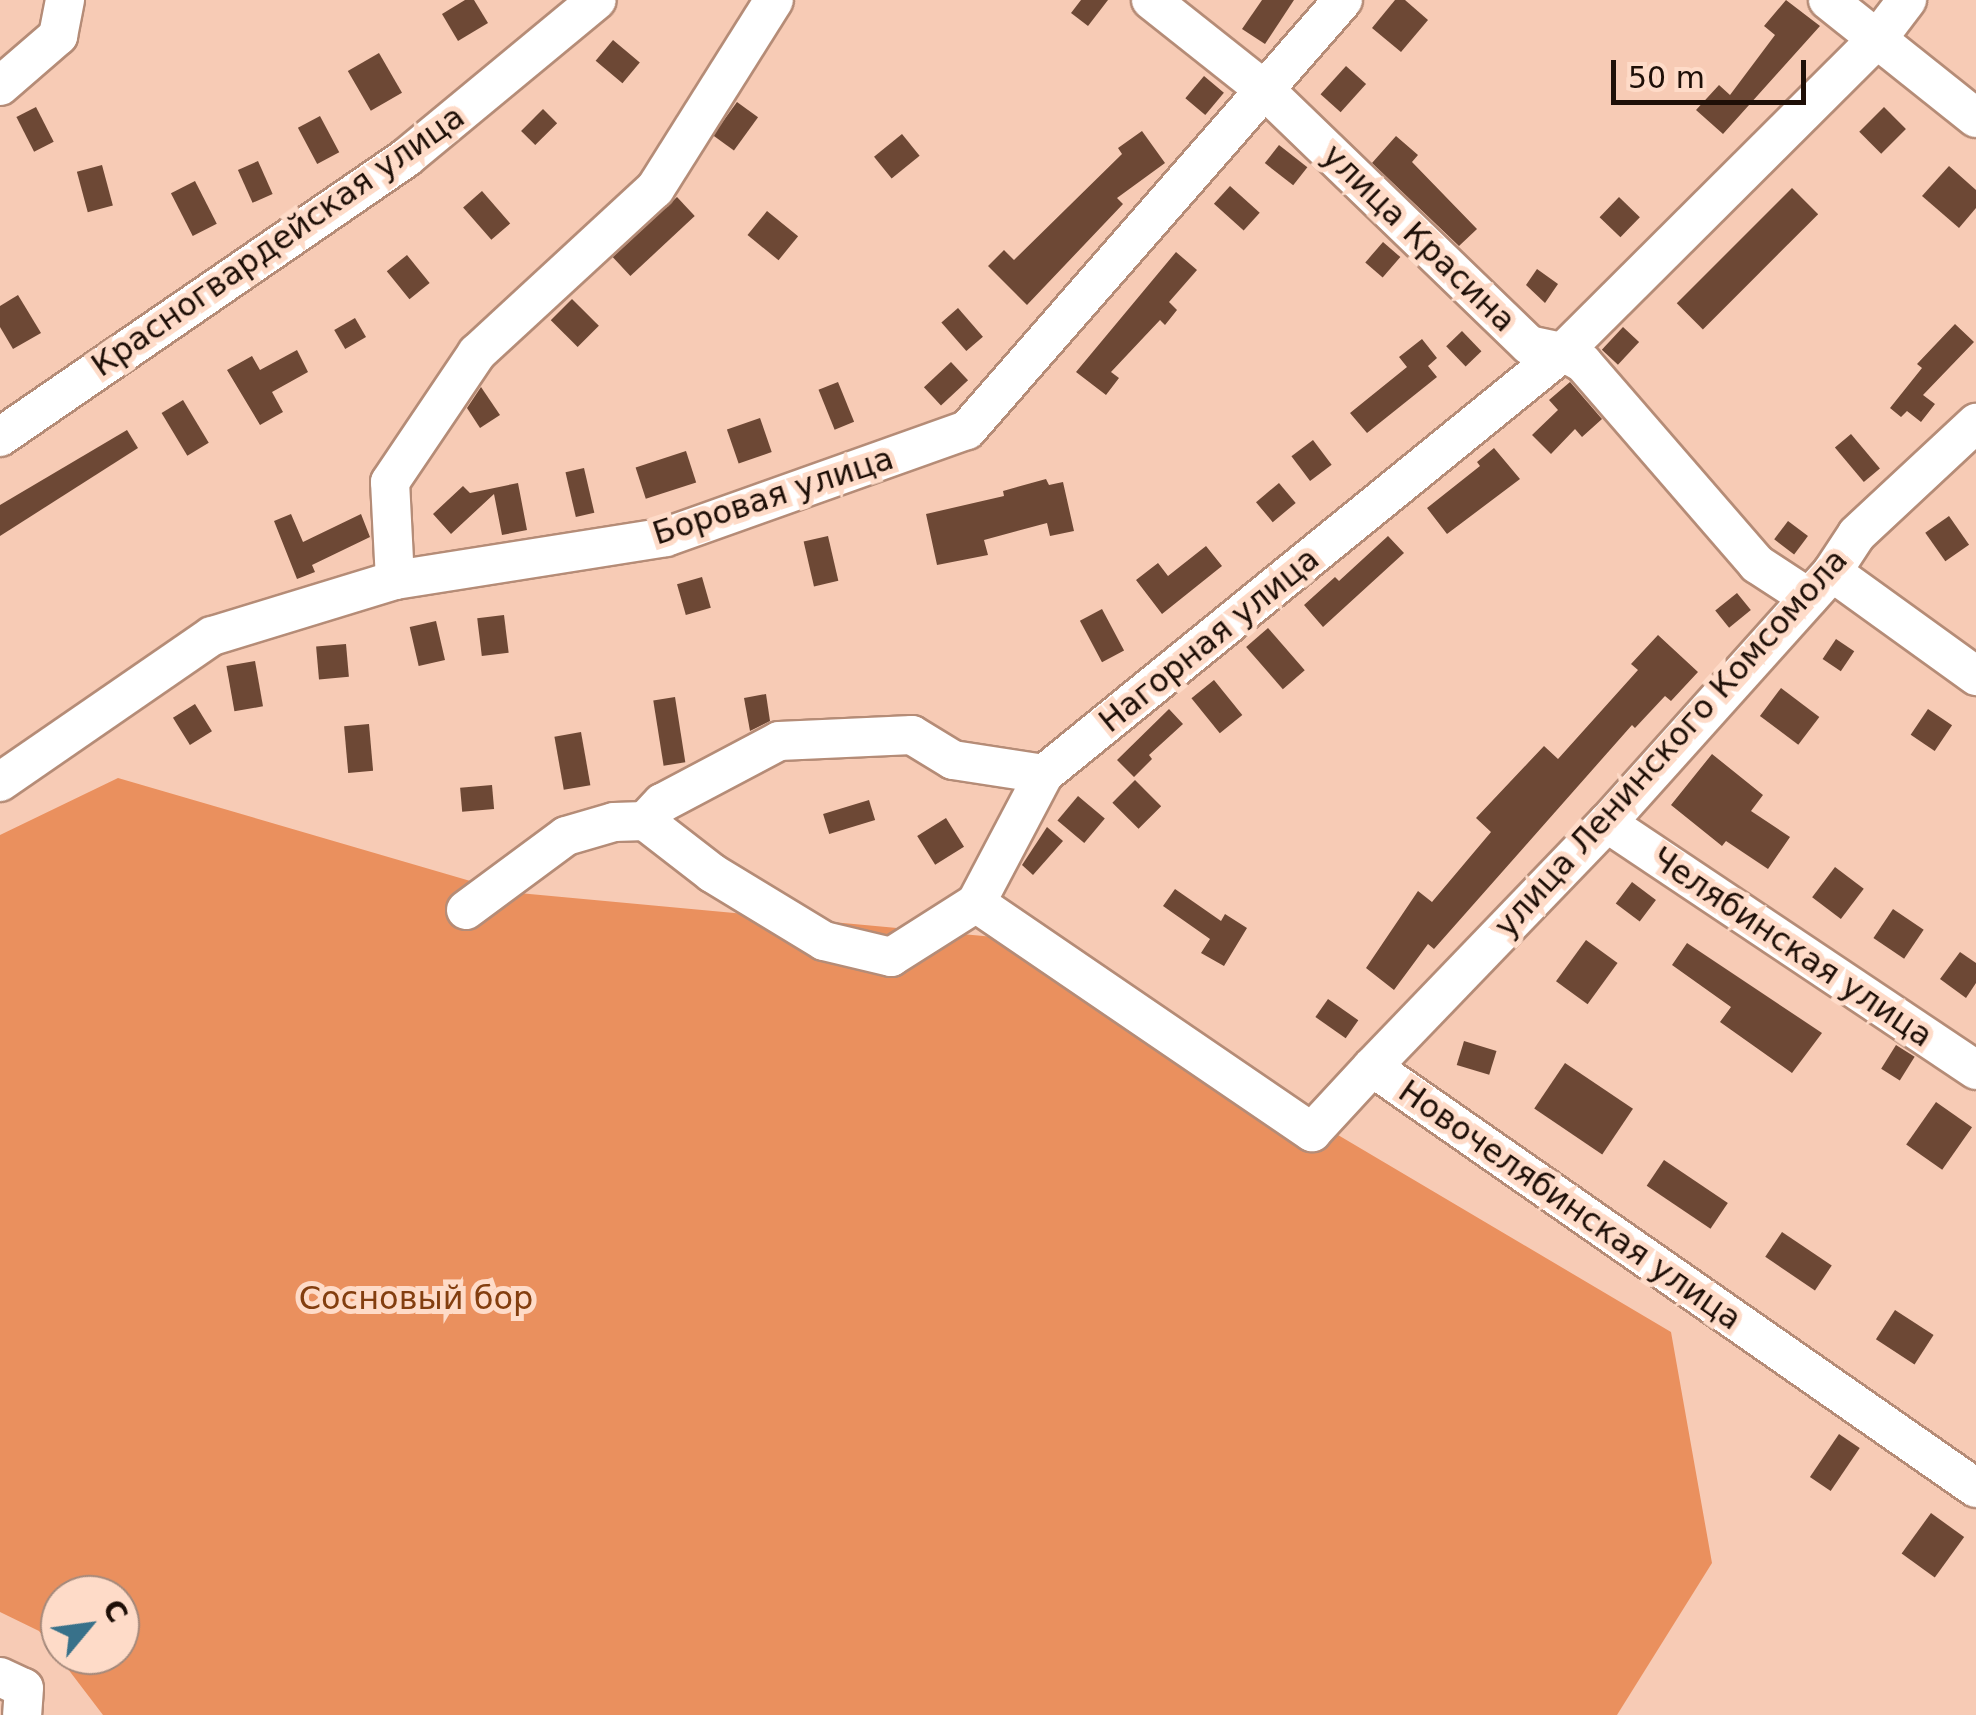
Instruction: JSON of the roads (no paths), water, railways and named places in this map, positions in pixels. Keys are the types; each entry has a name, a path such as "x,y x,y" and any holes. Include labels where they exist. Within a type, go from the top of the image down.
{"street":[{"path":"0,86 58,36 65,0"},
{"name":"Красногвардейская улица","path":"0,437 407,157 597,0"},
{"path":"395,580 390,482 477,353 654,189 774,0"},
{"name":"улица Красина","path":"1151,0 1266,91 1529,344 1563,352 1583,363 1757,564 1820,586 1976,676"},
{"name":"Боровая улица","path":"0,782 212,636 395,580 666,537 967,430 1343,0"},
{"path":"1828,0 1976,118"},
{"name":"Нагорная улица","path":"976,903 1044,774 1563,352 1878,38 1906,0"},
{"name":"улица Ленинского Комсомола","path":"1372,1068 1607,823 1820,586 1857,534 1976,423"},
{"path":"645,822 662,802 779,741 912,735 953,760 1044,774"},
{"path":"466,910 566,836 614,822 645,822 712,873 824,940 890,957 976,903"},
{"name":"Челябинская улица","path":"1607,823 1976,1070"},
{"name":"Новочелябинская улица","path":"976,903 1312,1132 1372,1068 1976,1488"},
{"path":"0,1677 24,1688 22,1715"}],"park label":[{"name":"Сосновый бор","path":"416,1298"}]}
